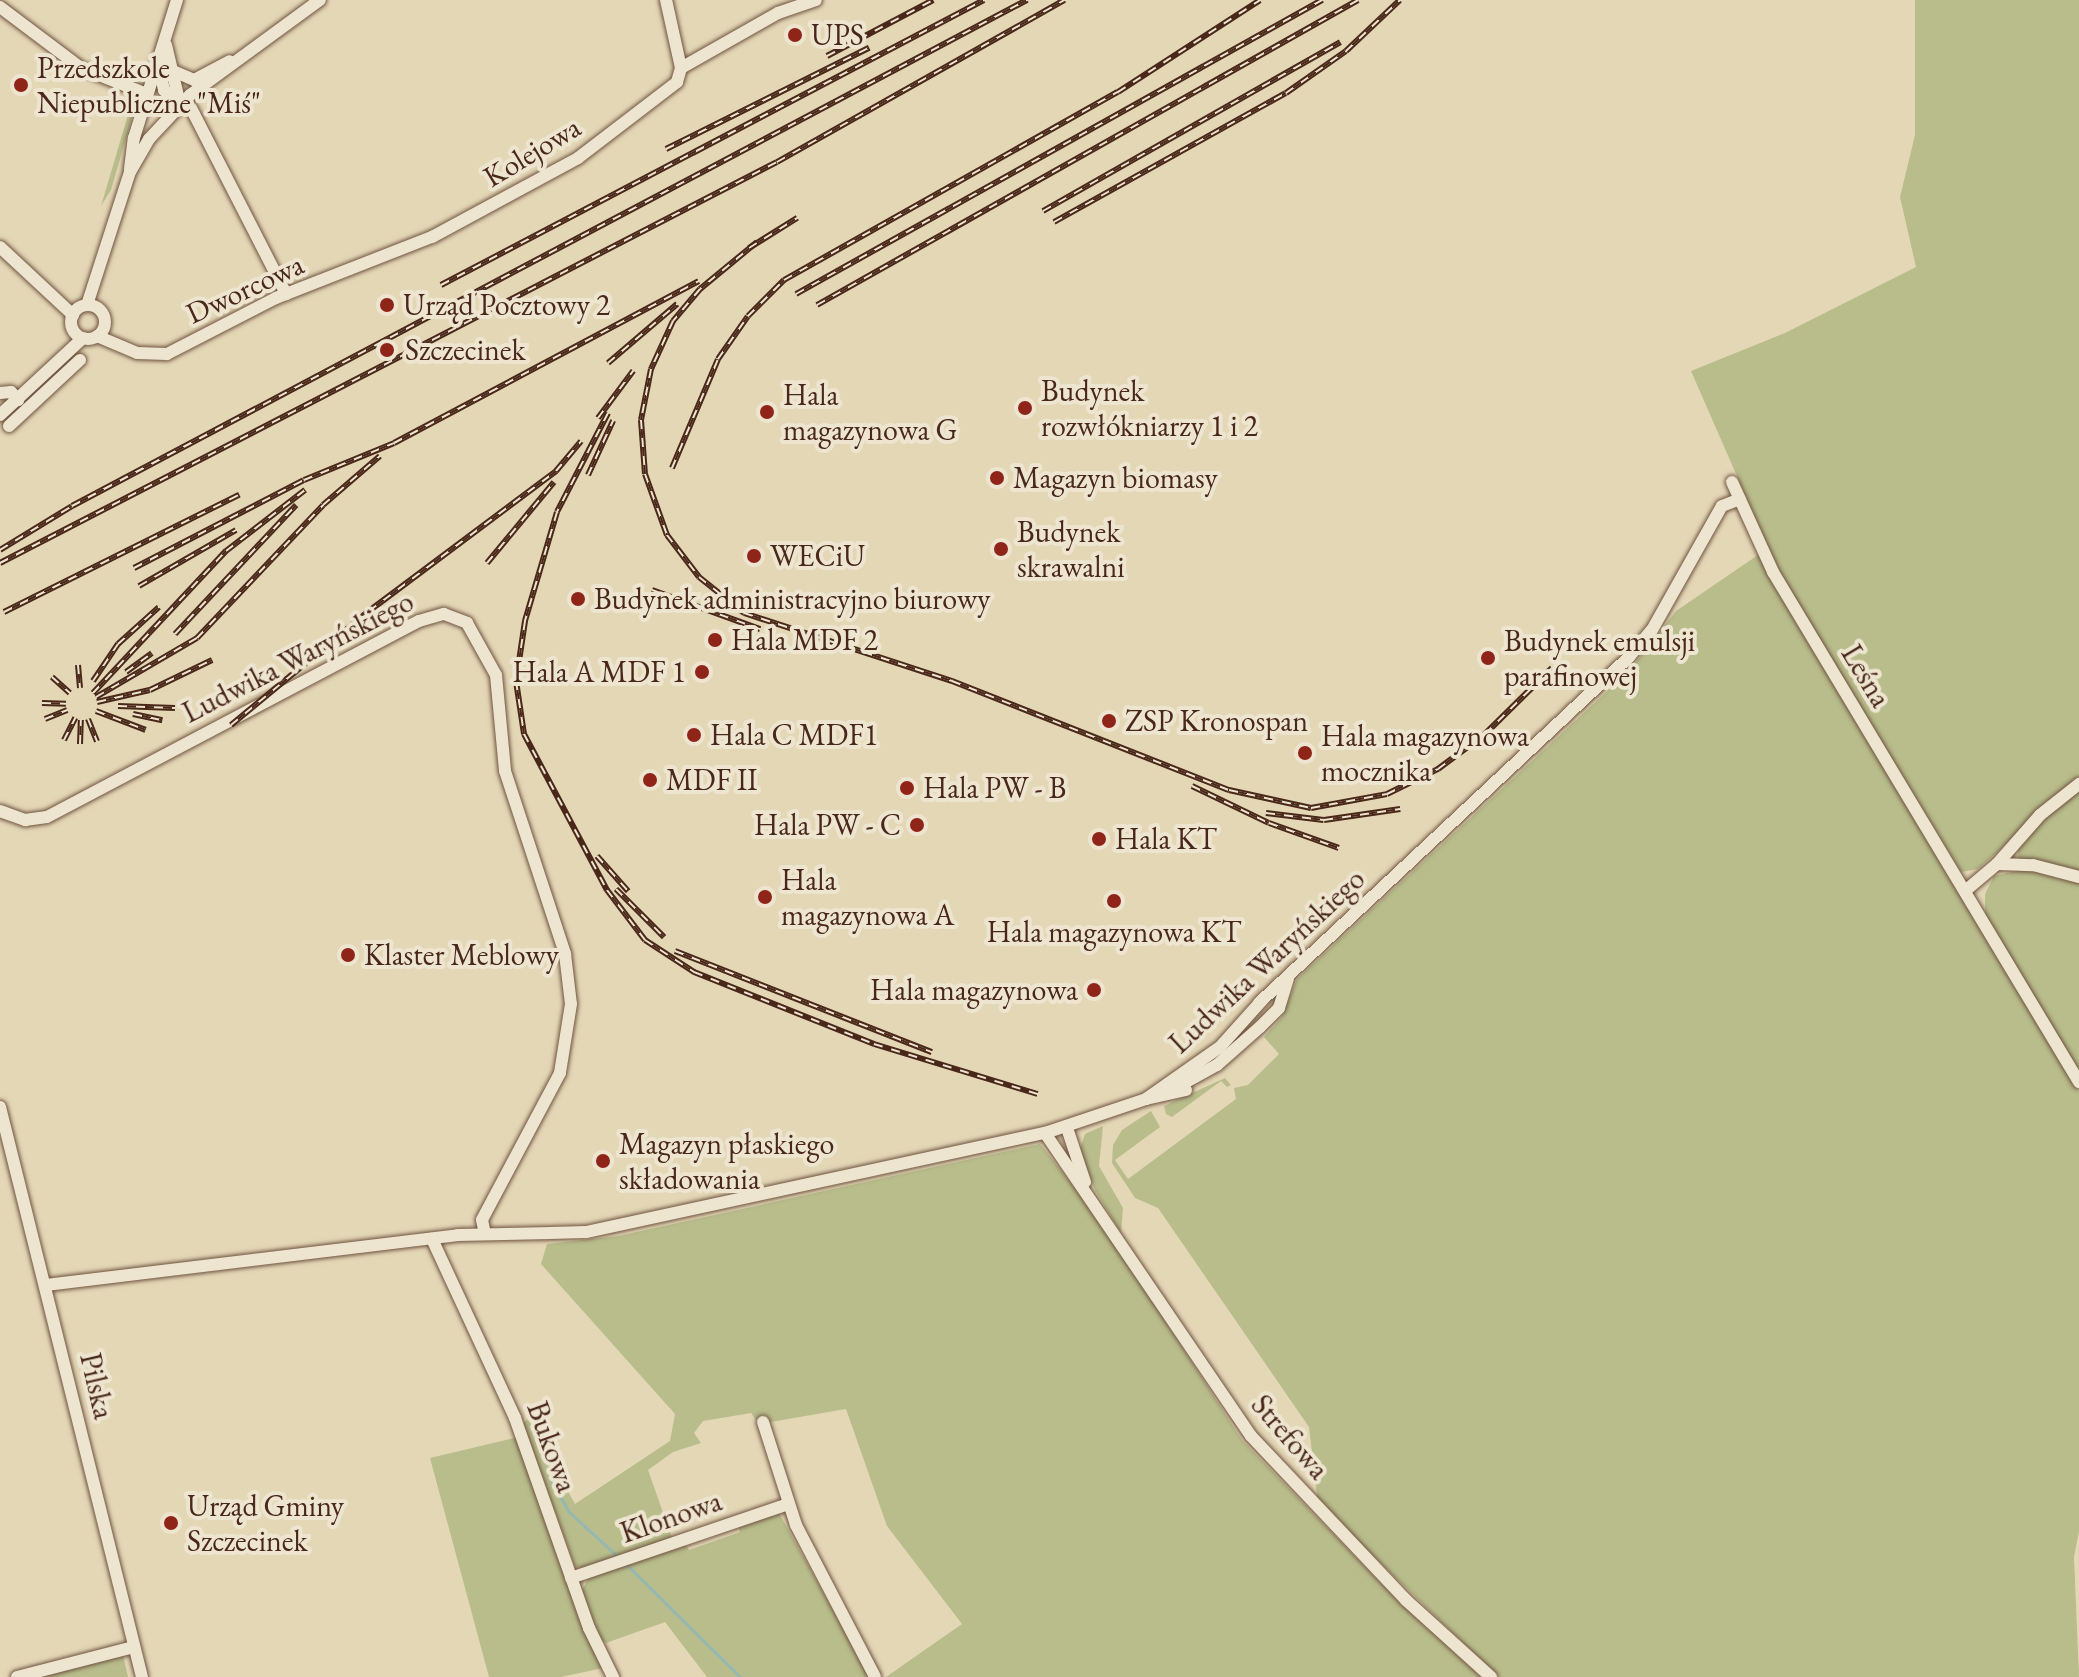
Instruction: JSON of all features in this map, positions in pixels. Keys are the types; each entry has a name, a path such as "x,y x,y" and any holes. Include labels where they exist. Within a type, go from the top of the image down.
{"street":[{"path":"89,334 84,309 103,266 130,172 147,94 166,43 177,0"},
{"path":"130,172 185,106 320,0"},
{"path":"666,0 681,68 778,13 816,0"},
{"path":"0,7 90,73 147,94"},
{"path":"166,43 185,106 286,294"},
{"path":"173,71 194,80 250,52"},
{"path":"159,62 164,90 185,106"},
{"name":"Kolejowa","path":"388,254 445,231 578,158 673,86 681,68"},
{"path":"0,415 104,318 42,284 1,249"},
{"name":"Dworcowa","path":"89,334 123,348 167,354 286,294 388,254"},
{"path":"9,426 80,360"},
{"path":"0,393 11,392 18,400"},
{"name":"Leśna","path":"1732,482 1773,572 2079,1082"},
{"name":"Ludwika Waryńskiego","path":"46,1285 432,1239 611,1228 1067,1128 1152,1096 1220,1047 1263,999 1629,657 1652,630 1722,506 1740,499"},
{"name":"Ludwika Waryńskiego","path":"0,811 25,820 47,817 419,621 448,614 467,623 496,675 505,771 565,954 571,1004 560,1073 482,1220 485,1234"},
{"path":"1965,891 1997,864 2020,834 2079,784"},
{"path":"1997,864 2033,865 2079,877"},
{"path":"1152,1096 1217,1065 1279,1008 1288,978"},
{"name":"Pilska","path":"0,1107 142,1677"},
{"name":"Strefowa","path":"1067,1128 1091,1198"},
{"name":"Strefowa","path":"1045,1133 1256,1443 1406,1600 1491,1677"},
{"name":"Bukowa","path":"432,1239 510,1406 571,1578 613,1677"},
{"path":"763,1422 788,1504 875,1677"},
{"name":"Klonowa","path":"571,1578 788,1504"},
{"path":"17,1677 134,1647"}],"green space":[{"path":"1915,0 2079,0 2079,780 1978,869 1961,872 1778,570 1691,371 1785,333 1916,267 1900,197 1915,135"},
{"path":"133,98 135,107 111,190 101,206"},
{"path":"1758,555 2079,1092 2079,1531 2074,1557 2079,1677 1499,1677 1318,1503 1309,1427 1158,1208 1135,1198 1112,1163 1113,1145 1122,1130 1151,1111 1160,1127 1115,1160 1128,1179 1236,1099 1234,1088 1248,1085 1279,1054 1264,1037 1282,1017 1297,979 1629,671 1676,611"},
{"path":"2079,789 2079,873 2018,858 2018,842"},
{"path":"2025,869 2079,882 2079,1074 1985,915 1985,894 1994,876"},
{"path":"1225,1078 1231,1085 1227,1087 1221,1081 1172,1117 1166,1114 1164,1106"},
{"path":"1103,1126 1099,1166 1123,1208 1121,1233 1095,1190 1080,1149 1085,1134"},
{"path":"1040,1144 1099,1218 1242,1440 1402,1605 1481,1677 886,1677 962,1624 887,1526 846,1409 759,1424 751,1413 703,1421 694,1433 701,1443 673,1452 648,1470 672,1538 581,1568 575,1566 523,1423 528,1419 575,1504 670,1441 675,1414 541,1264 547,1244 618,1236"},
{"path":"518,1437 603,1668 561,1677 489,1677 430,1458"},
{"path":"779,1513 870,1677 707,1677 665,1622 606,1643 600,1638 582,1591 589,1576 685,1543 689,1550 740,1532 738,1525"},
{"path":"123,1655 128,1677 37,1677"}],"waterway":[{"path":"550,1478 568,1511 615,1554"},
{"path":"627,1565 740,1677"}],"railway":[{"path":"827,56 933,0"},
{"path":"441,285 984,0"},
{"path":"0,550 72,506 1027,0"},
{"path":"0,563 777,162 1065,0"},
{"path":"672,468 718,359 748,316 784,280 1118,92 1260,0"},
{"path":"796,294 1322,0"},
{"path":"817,305 1358,0"},
{"path":"1054,222 1286,93 1346,51 1400,0"},
{"path":"1043,211 1340,42"},
{"path":"666,149 869,48"},
{"path":"749,248 797,218"},
{"path":"757,242 700,289 673,321 651,369 641,420 645,474 667,535 699,577 744,613 952,681 1229,790 1311,808 1387,794 1438,769 1485,734 1552,668"},
{"path":"134,568 304,480 394,443 699,281"},
{"path":"608,363 677,304"},
{"path":"598,418 633,371"},
{"path":"608,413 557,512 525,621 516,681 524,734 607,890 645,940 694,972 874,1044 1038,1094"},
{"path":"588,475 613,421"},
{"path":"231,725 369,611 556,471 581,441"},
{"path":"96,697 197,638 323,505 380,456"},
{"path":"487,563 554,482"},
{"path":"93,693 226,551 305,490"},
{"path":"4,612 239,495"},
{"path":"175,634 296,505"},
{"path":"139,586 236,530"},
{"path":"652,590 760,629"},
{"path":"93,681 118,644 159,607"},
{"path":"126,672 152,653"},
{"path":"97,702 150,690 212,660"},
{"path":"78,665 80,688"},
{"path":"52,677 70,693"},
{"path":"42,703 66,704"},
{"path":"118,706 175,708"},
{"path":"45,719 67,710"},
{"path":"96,711 146,730"},
{"path":"133,714 162,720"},
{"path":"64,740 75,718"},
{"path":"88,719 97,741"},
{"path":"80,744 81,720"},
{"path":"1192,786 1269,823 1339,848"},
{"path":"1266,813 1324,820 1400,809"},
{"path":"597,856 628,891"},
{"path":"616,889 664,937"},
{"path":"675,951 932,1052"}],"place":[{"name":"UPS","path":"795,35"},
{"name":"Przedszkole Niepubliczne \"Miś\"","path":"21,85"},
{"name":"Urząd Pocztowy 2","path":"387,305"},
{"name":"Szczecinek","path":"387,350"},
{"name":"Budynek rozwłókniarzy 1 i 2","path":"1025,408"},
{"name":"Hala magazynowa G","path":"767,412"},
{"name":"Magazyn biomasy","path":"997,478"},
{"name":"Budynek skrawalni","path":"1001,549"},
{"name":"WECiU","path":"754,556"},
{"name":"Budynek administracyjno biurowy","path":"578,599"},
{"name":"Hala MDF 2","path":"715,640"},
{"name":"Budynek emulsji parafinowej","path":"1488,658"},
{"name":"Hala A MDF 1","path":"702,672"},
{"name":"ZSP Kronospan","path":"1109,721"},
{"name":"Hala C MDF1","path":"694,735"},
{"name":"Hala magazynowa mocznika","path":"1305,753"},
{"name":"MDF II","path":"650,780"},
{"name":"Hala PW - B","path":"907,788"},
{"name":"Hala PW - C","path":"917,825"},
{"name":"Hala KT","path":"1099,839"},
{"name":"Hala magazynowa A","path":"765,897"},
{"name":"Hala magazynowa KT","path":"1114,901"},
{"name":"Klaster Meblowy","path":"348,955"},
{"name":"Hala magazynowa","path":"1094,990"},
{"name":"Magazyn płaskiego składowania","path":"603,1161"},
{"name":"Urząd Gminy Szczecinek","path":"171,1523"}]}
